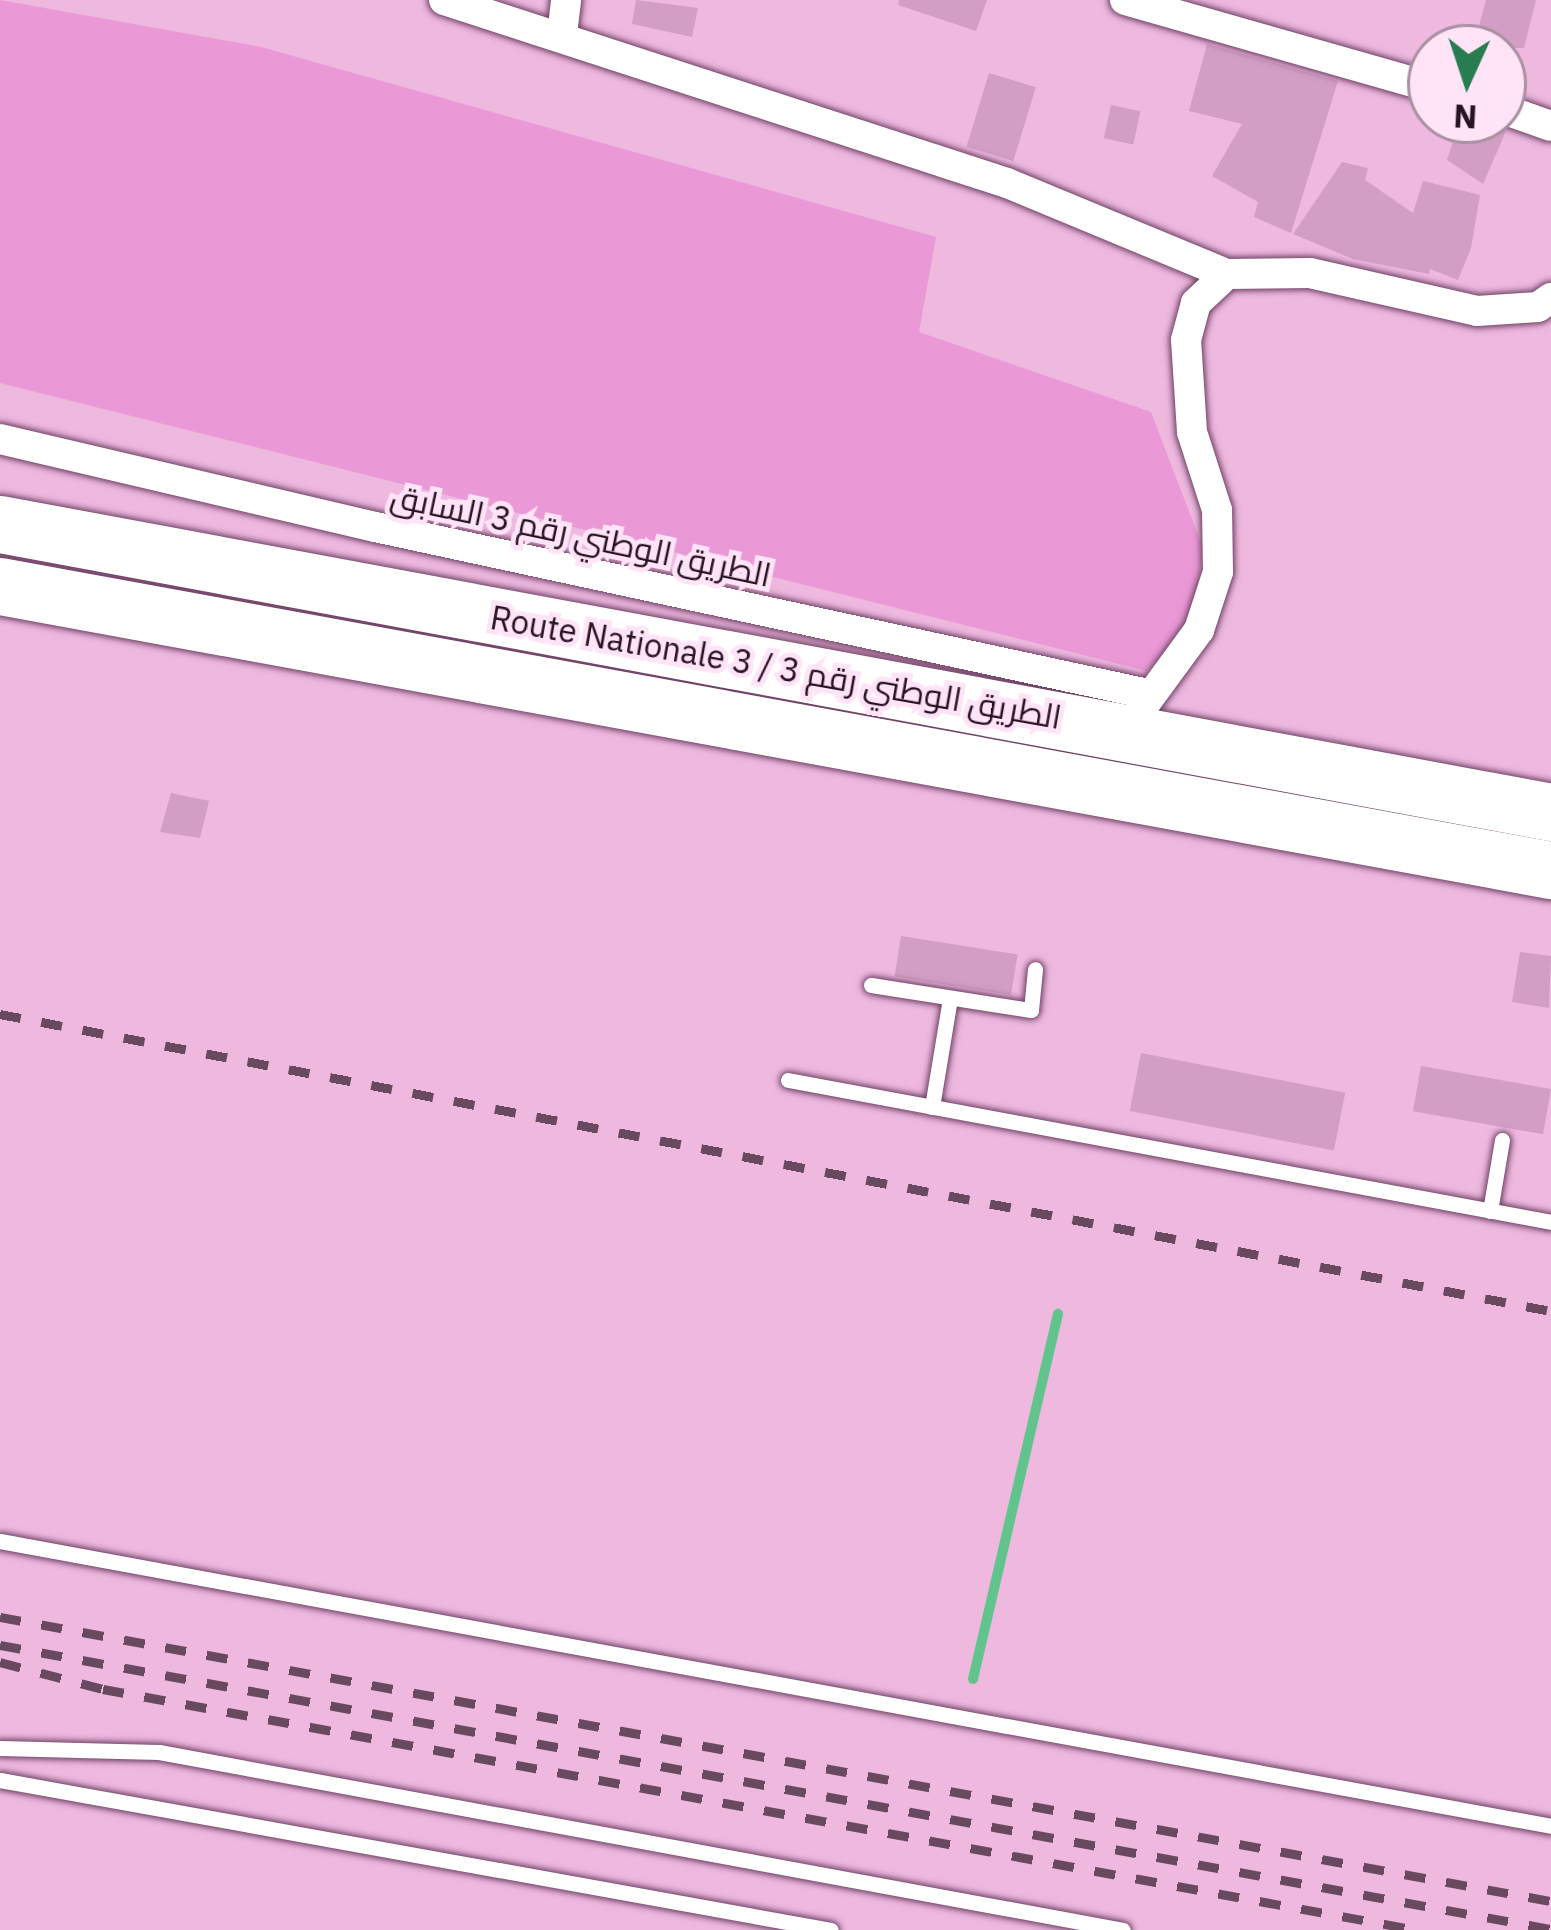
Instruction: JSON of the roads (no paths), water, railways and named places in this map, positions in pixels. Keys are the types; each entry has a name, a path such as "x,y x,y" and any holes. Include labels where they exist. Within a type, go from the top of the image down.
{"highway":[{"name":"Route Nationale 3 / الطريق الوطني رقم 3","path":"0,524 917,693 1138,713 1551,812"},
{"name":"Route Nationale 3 / الطريق الوطني رقم 3","path":"0,586 1551,870"},
{"path":"903,753 917,693"}],"street":[{"path":"445,0 562,34 1007,183 1227,274 1310,273 1477,311 1538,307 1551,298"},
{"path":"562,34 566,0"},
{"path":"1125,0 1407,80"},
{"path":"1138,713 1199,630 1218,572 1217,510 1192,433 1186,340 1196,303 1227,274"},
{"name":"الطريق الوطني رقم 3 السابق","path":"0,440 1138,713"}],"lane":[{"path":"871,985 1031,1010 1035,969"},
{"path":"932,1107 950,998"},
{"path":"788,1080 1551,1222"},
{"path":"1490,1211 1502,1140"},
{"path":"0,1541 1551,1826"},
{"path":"0,1748 159,1752 1123,1930"},
{"path":"0,1780 831,1930"}],"waterway":[{"path":"973,1679 1058,1314"}],"railway":[{"path":"0,1014 1551,1311"},
{"path":"0,1617 1551,1901"},
{"path":"0,1645 1551,1929"},
{"path":"0,1662 103,1689 1418,1930"}]}
